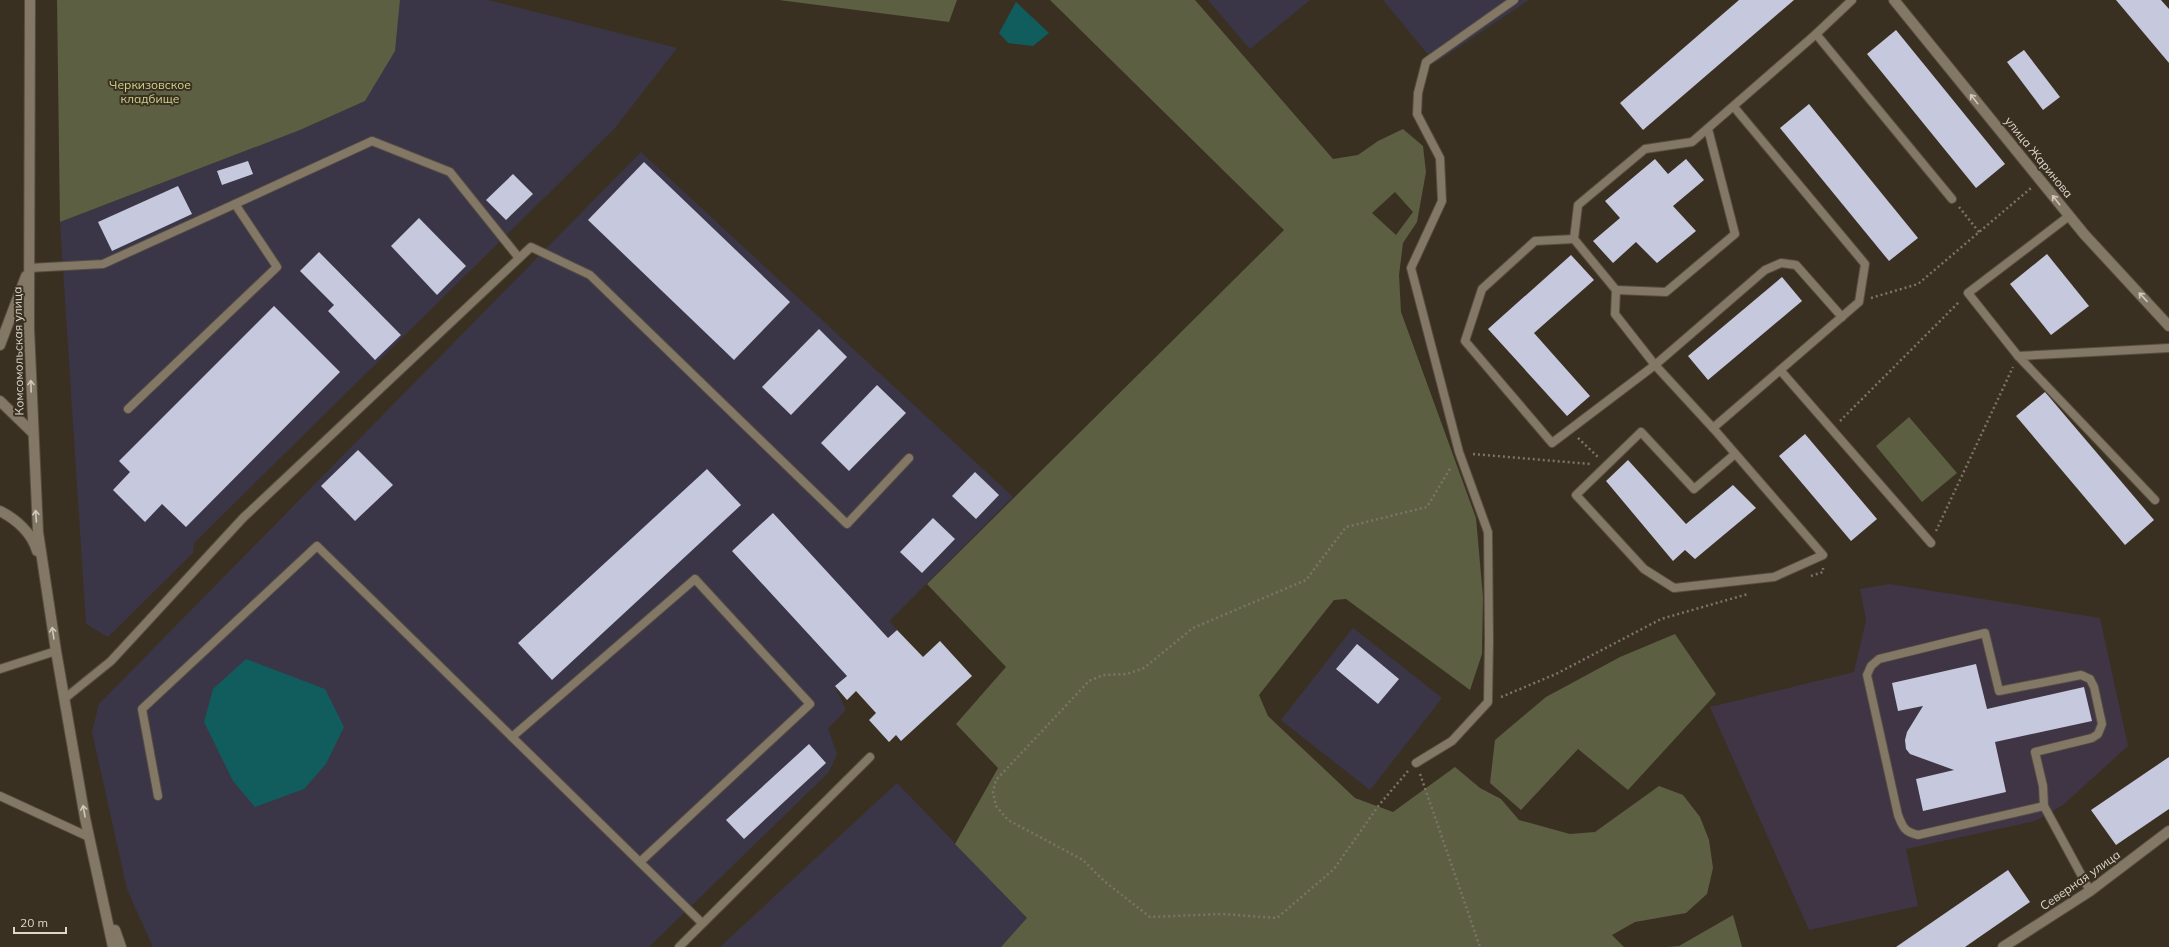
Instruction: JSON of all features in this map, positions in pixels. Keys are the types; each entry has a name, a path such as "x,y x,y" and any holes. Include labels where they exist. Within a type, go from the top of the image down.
{"street":[{"name":"Комсомольская улица","path":"30,0 29,268 36,505 42,568 64,699 98,876"},
{"name":"улица Жаринова","path":"1894,0 2069,216 2169,326"},
{"path":"0,345 29,268"},
{"path":"0,401 33,433"},
{"path":"0,511 11,516 26,530 36,548 42,568"},
{"name":"Северная улица","path":"2003,947 2090,891 2169,831"},
{"path":"98,876 113,947"},
{"path":"98,876 121,947"}],"lane":[{"path":"1416,763 1452,741 1488,702 1489,641 1488,532 1459,452 1412,268 1442,201 1440,158 1417,114 1418,93 1426,62 1514,0"},
{"path":"1735,454 1694,489 1641,432 1576,494 1644,569 1674,588 1774,576 1823,555 1713,428 1655,364 1615,314 1616,290 1574,239 1578,205 1645,149 1692,142 1734,107 1852,0"},
{"path":"1816,34 1952,199"},
{"path":"1713,428 1859,302 1866,264 1734,107"},
{"path":"1616,290 1666,292 1735,234 1708,129"},
{"path":"29,268 103,264 372,141 450,172 519,258"},
{"path":"128,409 277,267 235,204"},
{"path":"2069,216 1968,293 2018,356 2155,500"},
{"path":"1574,239 1535,240 1482,289 1465,341 1552,443 1655,364 1765,270 1781,263 1796,266 1842,317"},
{"path":"64,699 111,661 243,518 530,247 590,275 846,524 909,458"},
{"path":"2018,356 2169,348"},
{"path":"1780,370 1930,543"},
{"path":"158,796 142,709 317,546 702,923"},
{"path":"512,737 695,579 810,704 640,862"},
{"path":"2044,806 1918,835 1907,832 1902,827 1893,793 1867,675 1870,666 1879,659 1985,633 1999,691 2081,675 2090,679 2094,687 2102,724 2098,734 2092,738 2036,752 2043,786 2044,806 2090,891"},
{"path":"0,669 56,651"},
{"path":"679,947 870,757"},
{"path":"0,796 90,837"}],"path":[{"path":"1859,302 1918,284 2040,180"},
{"path":"1952,199 1979,232"},
{"path":"1832,430 1968,293"},
{"path":"1930,543 2018,356"},
{"path":"1570,430 1606,466"},
{"path":"1480,947 1416,763 1379,805 1334,869 1277,918 1222,914 1150,917 1104,881 1082,860 1008,820 996,806 993,792 996,780 1089,681 1103,675 1126,674 1144,668 1193,628 1306,580 1346,527 1427,507 1459,452 1606,466"},
{"path":"1808,576 1823,572 1823,555"},
{"path":"1488,702 1556,674 1661,619 1749,594"}],"shaded area":[{"path":"400,0 488,0 677,48 615,128 194,543 193,553 108,637 86,624 60,222 300,130 365,101 395,50"},
{"path":"1208,0 1310,0 1250,49"},
{"path":"1383,0 1529,0 1435,63"},
{"path":"641,152 1013,497 889,621 897,630 835,686 846,710 828,729 837,754 829,772 649,947 153,947 127,889 92,732 99,704"},
{"path":"1890,584 2100,618 2128,746 2063,805 2035,821 1906,849 1918,906 1809,930 1710,707 1854,672 1866,620 1860,589"},
{"path":"1353,628 1442,698 1370,790 1281,720"},
{"path":"897,783 1028,919 1001,947 720,947"}],"green space":[{"name":"Черкизовское кладбище","path":"57,0 400,0 395,51 365,101 300,130 60,222"},
{"path":"779,0 957,0 949,22"},
{"path":"1050,0 1195,0 1333,159 1358,155 1378,141 1403,129 1423,146 1426,172 1417,222 1403,243 1399,275 1401,312 1476,518 1483,597 1482,654 1470,690 1346,599 1334,600 1259,695 1268,716 1355,798 1393,812 1455,767 1480,788 1501,799 1519,820 1570,834 1595,832 1659,786 1683,795 1700,817 1709,840 1713,868 1707,894 1686,913 1635,922 1612,935 1624,947 1001,947 1027,918 955,844 998,768 956,724 1006,667 927,584 1284,230","holes":["1395,192 1413,212 1396,235 1372,213"]},
{"path":"1909,417 1957,473 1922,502 1876,446"},
{"path":"1675,634 1716,694 1628,790 1578,749 1521,810 1490,783 1495,740 1546,697 1620,657"},
{"path":"1733,915 1742,947 1667,947 1679,946"}],"water":[{"path":"1016,2 1049,33 1033,46 1008,43 999,33"},
{"path":"246,659 325,689 344,727 326,764 304,789 255,807 233,781 204,722 213,689"}],"building":[{"path":"1739,0 1794,0 1643,130 1620,103"},
{"path":"2116,0 2161,0 2169,9 2169,63"},
{"path":"1896,30 2005,164 1976,188 1867,54"},
{"path":"2024,50 2060,97 2043,110 2007,62"},
{"path":"1809,104 1918,238 1889,261 1780,128"},
{"path":"1655,159 1668,174 1686,159 1704,180 1673,206 1696,231 1657,263 1636,242 1613,263 1593,241 1620,218 1605,201"},
{"path":"248,161 253,174 222,185 217,171"},
{"path":"644,162 790,302 734,360 588,220"},
{"path":"513,174 533,194 506,220 486,200"},
{"path":"178,186 192,214 112,251 98,222"},
{"path":"419,218 466,266 437,295 391,246"},
{"path":"319,252 401,335 375,360 328,311 334,305 300,271"},
{"path":"2047,254 2089,306 2051,335 2010,284"},
{"path":"1571,255 1594,280 1534,333 1590,396 1567,416 1488,329"},
{"path":"1782,277 1802,301 1708,380 1688,356"},
{"path":"274,306 340,372 186,527 162,504 145,522 113,490 130,472 119,461"},
{"path":"819,329 847,357 791,415 762,387"},
{"path":"877,385 906,413 849,471 821,443"},
{"path":"2045,392 2154,520 2125,545 2016,416"},
{"path":"1805,434 1877,519 1851,541 1779,456"},
{"path":"358,450 393,485 355,521 321,486"},
{"path":"1628,460 1686,524 1733,485 1756,508 1695,559 1685,550 1673,561 1606,481"},
{"path":"707,469 741,505 552,680 518,643"},
{"path":"975,472 999,495 976,519 952,496"},
{"path":"773,513 888,638 897,630 923,657 940,641 972,676 901,741 896,735 889,742 869,720 876,713 856,691 847,700 835,686 847,676 732,551"},
{"path":"933,518 955,539 922,573 900,552"},
{"path":"1357,644 1399,679 1378,704 1336,669"},
{"path":"1976,664 1987,709 2084,687 2092,721 1995,742 2006,792 1923,811 1916,779 1954,770 1910,754 1906,749 1905,740 1907,732 1923,706 1898,711 1892,683"},
{"path":"809,744 826,763 744,839 726,820"},
{"path":"2169,757 2169,809 2116,845 2091,810"},
{"path":"2008,870 2030,902 1965,947 1896,947"}]}
